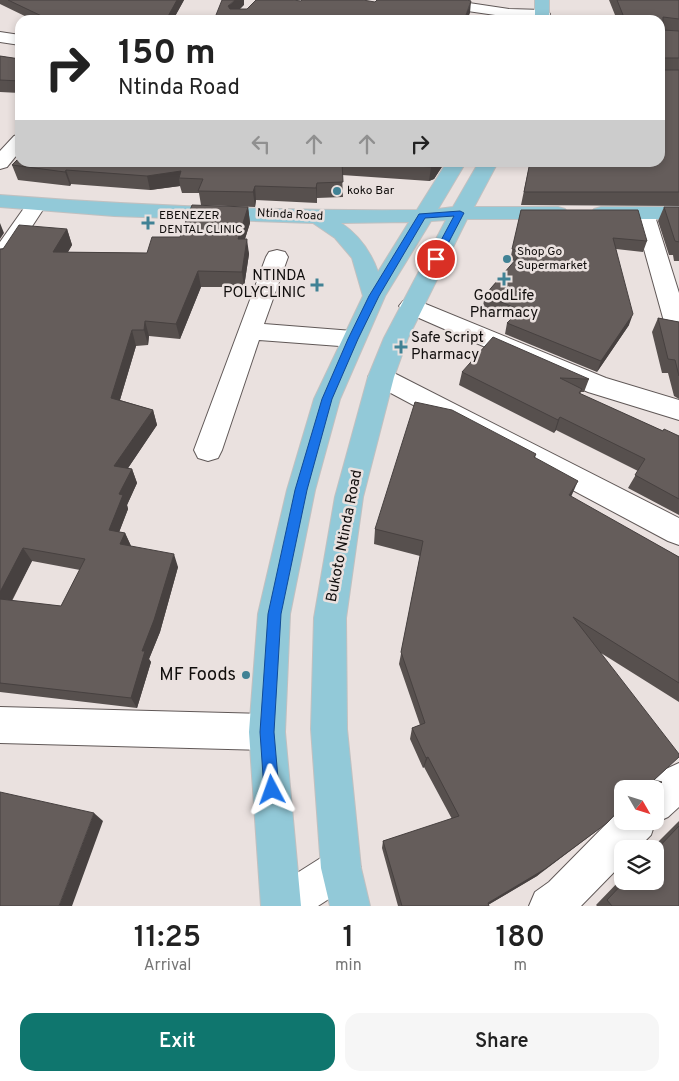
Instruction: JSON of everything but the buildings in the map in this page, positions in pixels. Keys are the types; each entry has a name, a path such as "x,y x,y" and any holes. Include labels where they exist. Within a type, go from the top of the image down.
{"main road":[{"path":"281,906 267,732 274,614 301,490 327,399 353,339 374,296 454,167"},
{"name":"Bukoto Ntinda Road","path":"350,906 341,868 329,729 330,618 350,497 381,377 396,338 460,213 486,167"},
{"name":"Ntinda Road","path":"0,201 36,205 318,217 422,216 460,213 679,212"},
{"path":"318,217 342,233 362,256 374,296"}],"street":[{"path":"419,0 509,13 542,11"},
{"path":"0,37 15,39"},
{"path":"0,163 15,146"},
{"path":"0,258 36,205"},
{"path":"644,213 678,325"},
{"path":"208,450 277,257"},
{"path":"412,306 597,386 679,410"},
{"path":"250,331 353,339"},
{"path":"381,377 679,532"},
{"path":"0,725 267,732"},
{"path":"664,796 679,782"},
{"path":"561,903 630,830"},
{"path":"281,906 341,868"}],"place":[{"name":"koko Bar","path":"337,191"},
{"name":"EBENEZER DENTAL CLINIC","path":"148,223"},
{"name":"Shop Go Supermarket","path":"507,259"},
{"name":"GoodLife Pharmacy","path":"504,279"},
{"name":"NTINDA POLYCLINIC","path":"317,285"},
{"name":"Safe Script Pharmacy","path":"401,347"},
{"name":"MF Foods","path":"246,675"}],"route":[{"path":"272,790 267,732 274,614 301,490 327,399 374,296 422,216 460,213 436,259"}]}
